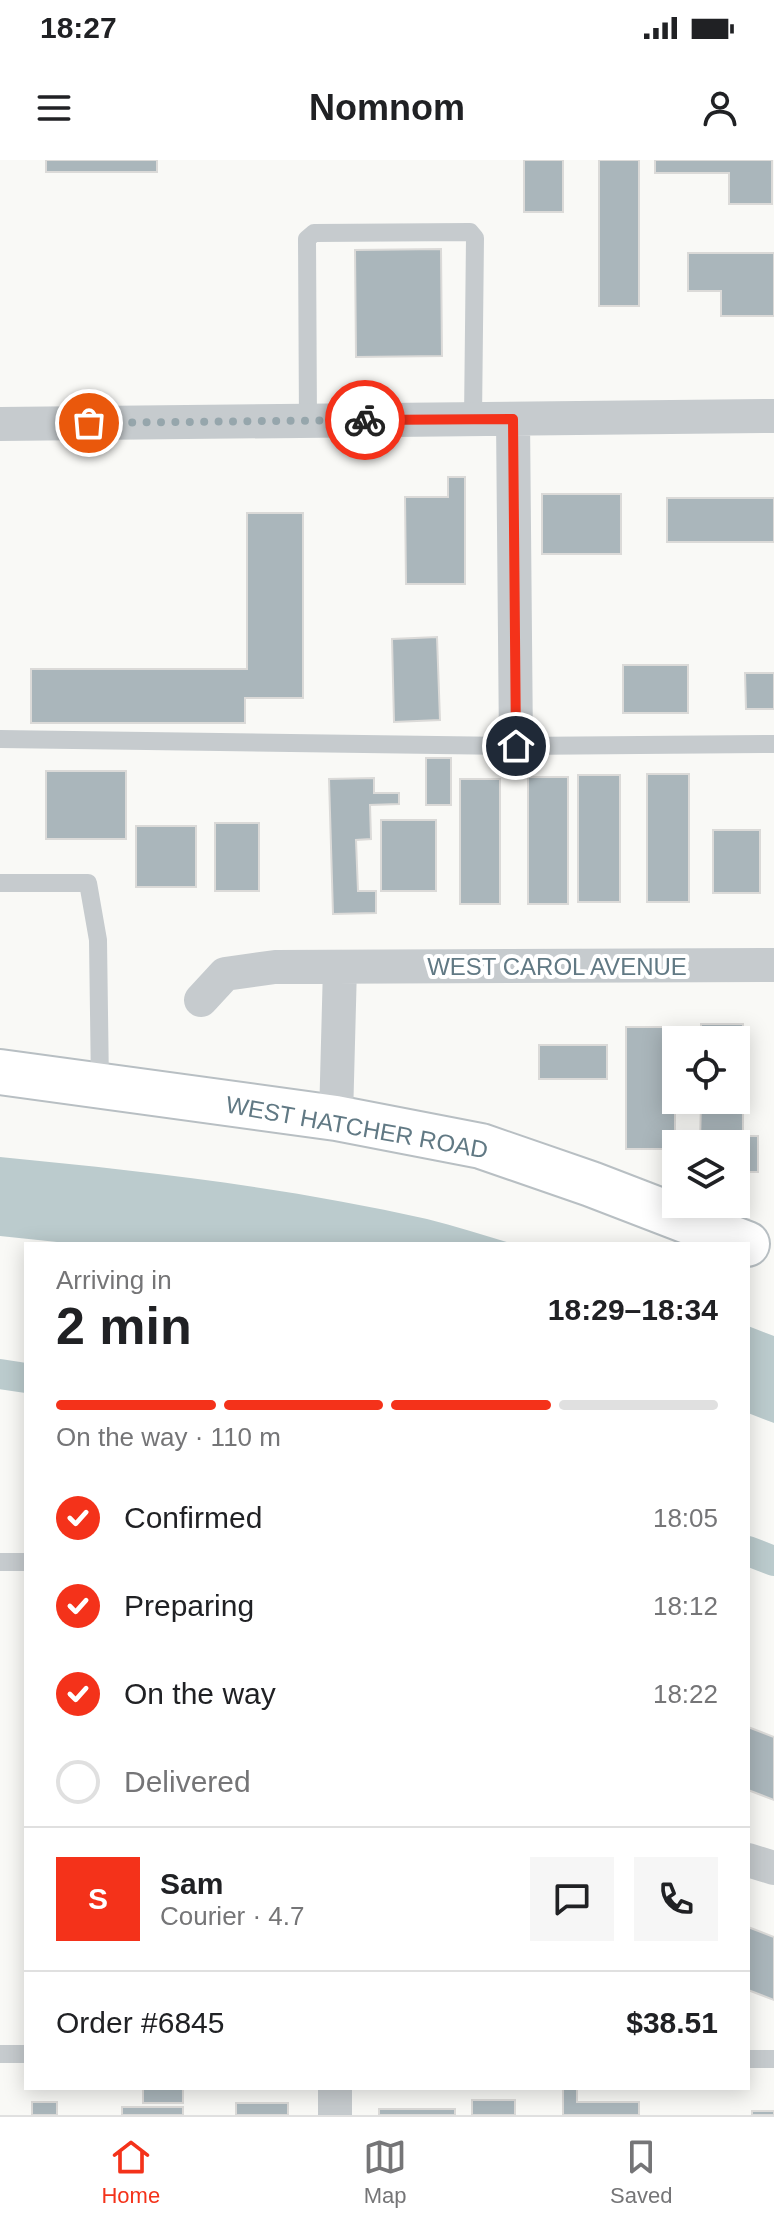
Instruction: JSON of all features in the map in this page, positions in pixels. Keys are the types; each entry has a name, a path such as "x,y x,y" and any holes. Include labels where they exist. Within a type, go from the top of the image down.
{"street":[{"path":"0,424 774,416"},
{"path":"513,419 516,746"},
{"name":"WEST CAROL AVENUE","path":"201,1000 225,974 275,967 774,965"},
{"path":"336,1118 340,967"},
{"name":"WEST HATCHER ROAD","path":"0,1072 336,1118 481,1146 742,1242"},
{"name":"WEST HATCHER ROAD","path":"750,1245 774,1255"},
{"path":"750,1861 774,1868"},
{"path":"335,2090 335,2115"}],"lane":[{"path":"308,421 307,239 314,233 330,232 470,232 475,238 473,419"},
{"path":"0,739 516,746 774,744"},
{"path":"0,883 88,883 98,940 100,1086"},
{"path":"0,1562 24,1562"},
{"path":"0,2054 24,2054"},
{"path":"750,2059 774,2059"}],"shaded area":[{"path":"0,1157 268,1189 427,1219 507,1242 57,1242 0,1236"},
{"path":"750,1327 774,1336 774,1423 750,1414"}],"building":[{"path":"46,160 157,160 157,172 46,172"},
{"path":"524,160 563,160 563,212 524,212"},
{"path":"599,160 639,160 639,306 599,306"},
{"path":"655,160 772,160 772,204 729,204 729,173 655,173"},
{"path":"441,249 442,356 356,357 355,250"},
{"path":"688,253 774,253 774,316 721,316 721,291 688,291"},
{"path":"448,477 465,477 465,584 406,584 405,497 448,497"},
{"path":"542,494 621,494 621,554 542,554"},
{"path":"667,498 774,498 774,542 667,542"},
{"path":"247,513 303,513 303,698 245,698 245,723 31,723 31,669 247,669"},
{"path":"437,637 440,720 394,722 392,639"},
{"path":"623,665 688,665 688,713 623,713"},
{"path":"745,673 774,673 774,709 746,709"},
{"path":"426,758 451,758 451,805 426,805"},
{"path":"46,771 126,771 126,839 46,839"},
{"path":"647,774 689,774 689,902 647,902"},
{"path":"578,775 620,775 620,902 578,902"},
{"path":"528,777 568,777 568,904 528,904"},
{"path":"374,778 374,793 399,793 399,804 370,805 371,839 356,840 358,891 376,891 376,913 333,914 329,779"},
{"path":"460,779 500,779 500,904 460,904"},
{"path":"381,820 436,820 436,891 381,891"},
{"path":"215,823 259,823 259,891 215,891"},
{"path":"136,826 196,826 196,887 136,887"},
{"path":"713,830 760,830 760,893 713,893"},
{"path":"701,1024 743,1024 743,1026"},
{"path":"626,1027 662,1027 662,1114 675,1114 675,1130 662,1130 662,1149 626,1149"},
{"path":"539,1045 607,1045 607,1079 539,1079"},
{"path":"701,1114 743,1114 743,1130 700,1130"},
{"path":"750,1136 758,1136 758,1172 750,1172"},
{"path":"750,1728 774,1737 774,1800 750,1791"},
{"path":"750,1928 774,1937 774,2000 750,1991"},
{"path":"143,2090 183,2090 183,2103 143,2103"},
{"path":"563,2090 577,2090 577,2102 639,2102 639,2115 563,2115"},
{"path":"472,2100 515,2100 515,2115 472,2115"},
{"path":"32,2102 57,2102 57,2115 32,2115"},
{"path":"236,2103 288,2103 288,2115 236,2115"},
{"path":"122,2107 183,2107 183,2115 122,2115"},
{"path":"379,2109 455,2109 455,2115 379,2115"},
{"path":"752,2111 774,2111 774,2115 752,2115"}],"waterway":[{"path":"0,1374 24,1378"},
{"path":"750,1552 774,1561"}],"way so far":[{"path":"89,423 365,420"}],"route":[{"path":"365,420 513,419 516,746"}]}
